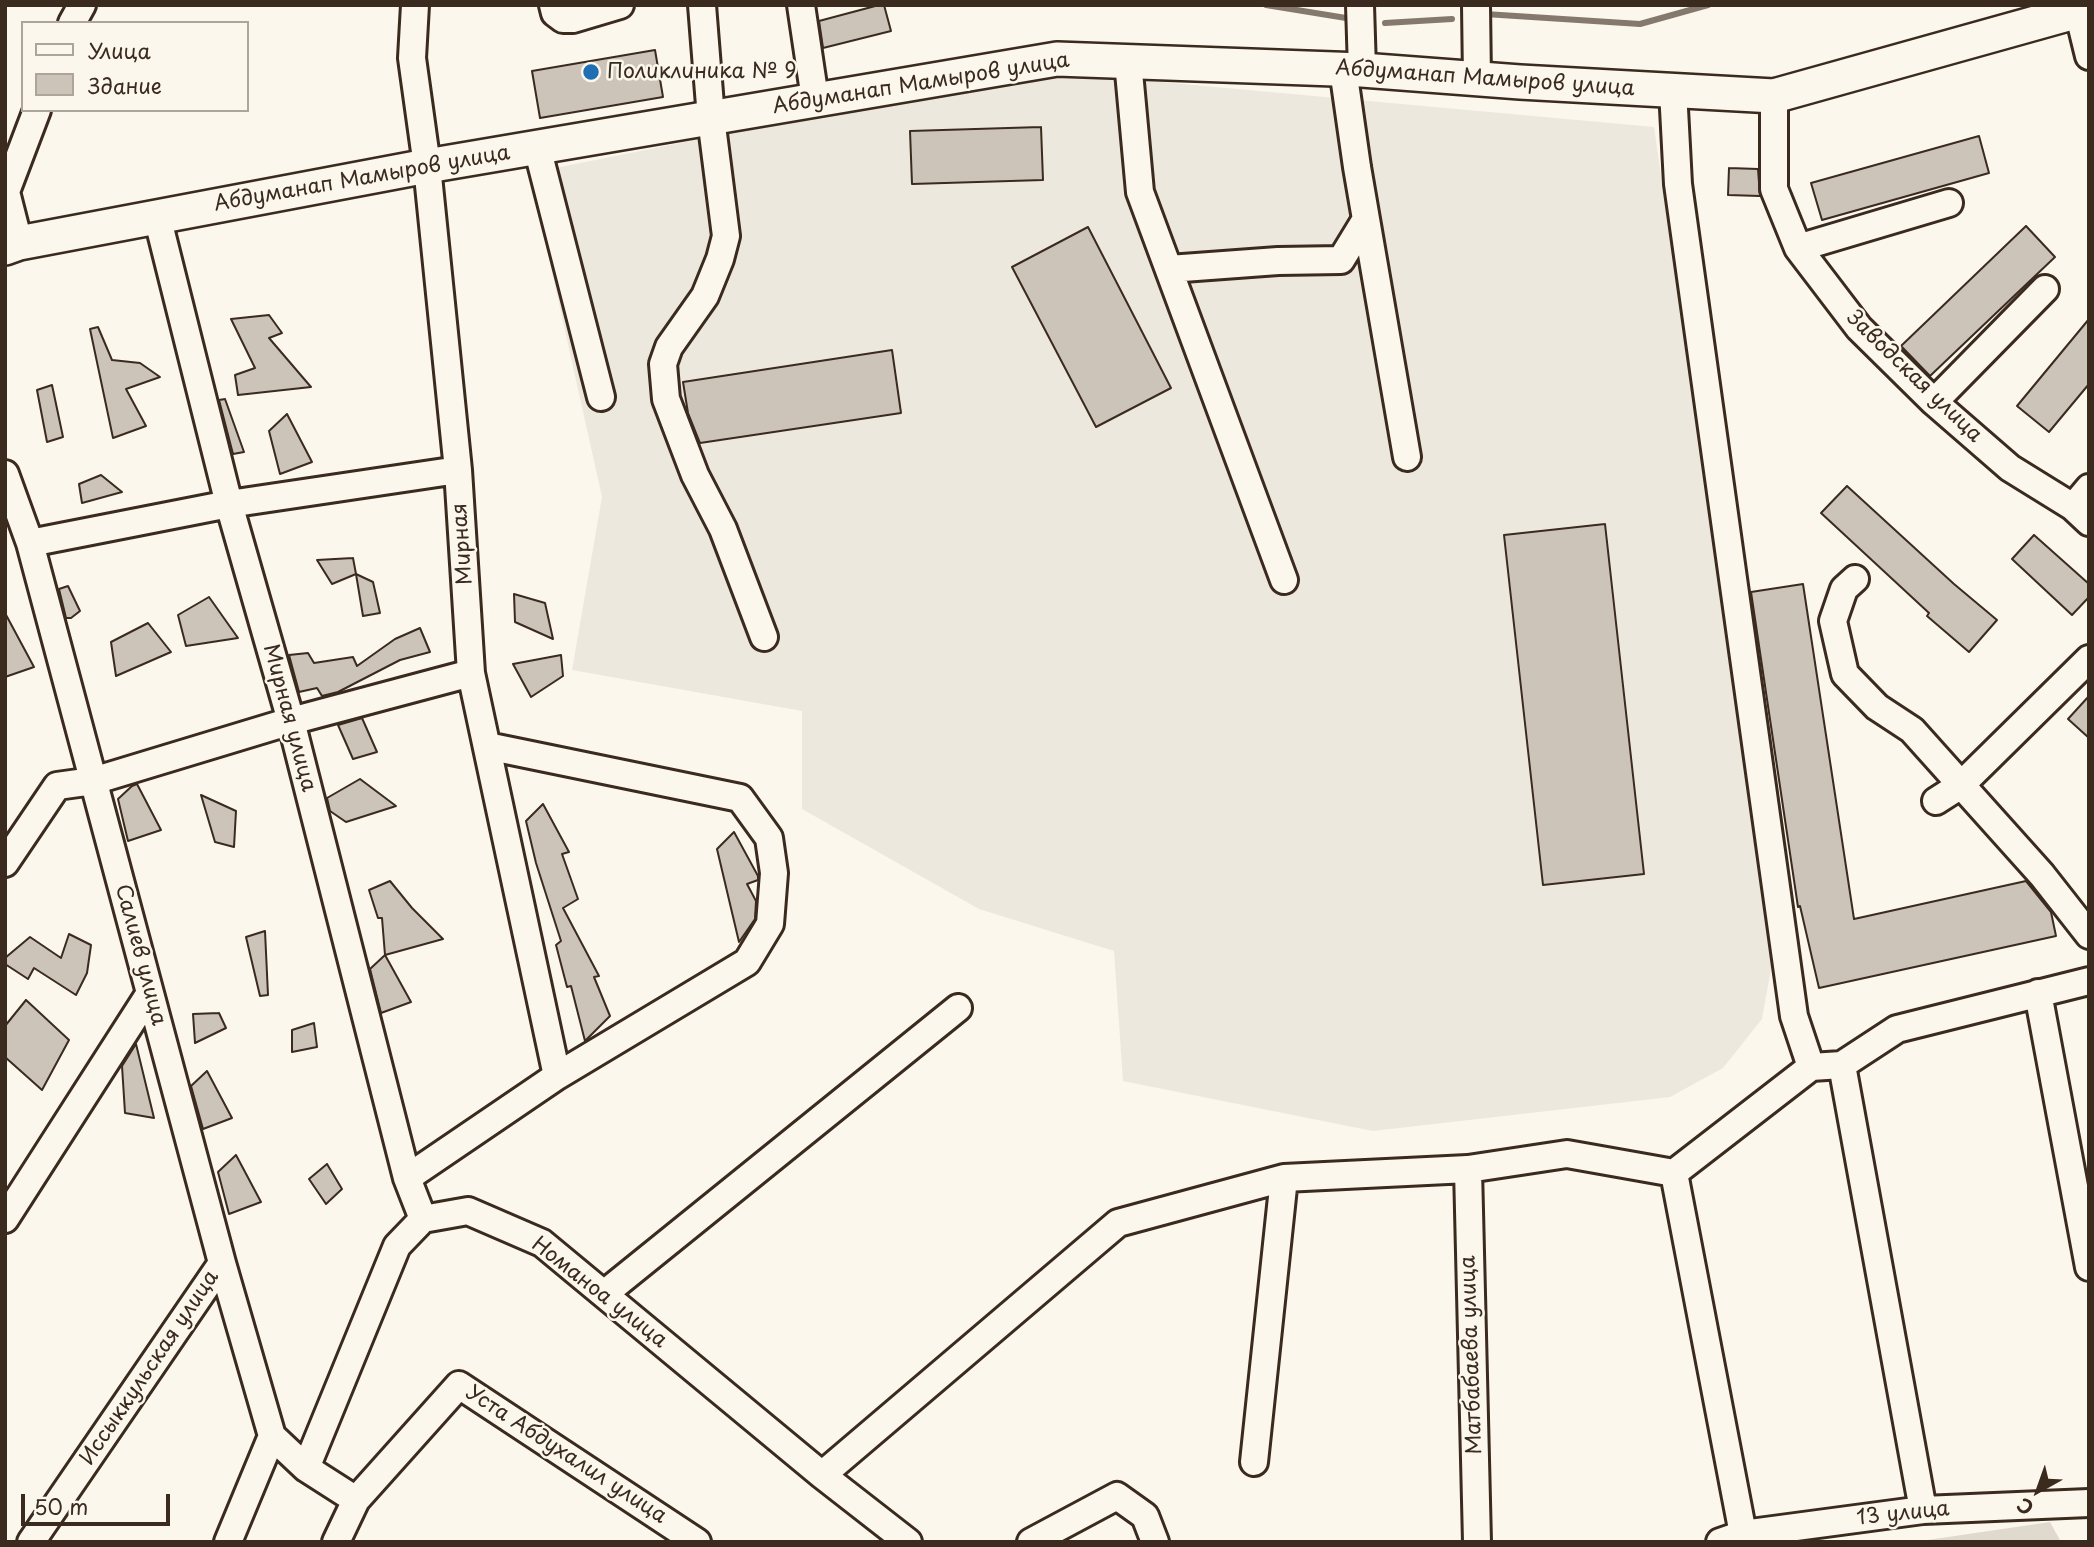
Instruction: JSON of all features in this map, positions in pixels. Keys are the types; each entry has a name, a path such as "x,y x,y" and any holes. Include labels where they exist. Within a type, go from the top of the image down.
{"main road":[{"name":"Абдуманап Мамыров улица","path":"12,246 426,166 1057,59 1353,70 1774,96 2083,9"}],"street":[{"path":"73,21 82,5"},
{"name":"Мирная","path":"415,5 412,58 458,470 471,673 557,1076"},
{"path":"553,5 555,13 563,19 573,19 620,5"},
{"path":"702,5 711,118 726,236 705,296 670,347 663,364 665,387 695,475 723,529 764,637"},
{"path":"801,5 815,99"},
{"path":"1360,5 1353,70 1366,219 1407,457"},
{"path":"1476,5 1477,79"},
{"path":"2083,9 2089,56"},
{"path":"1128,61 1140,192 1284,580"},
{"path":"1673,90 1678,184 1794,1016 1811,1067"},
{"name":"Заводская улица","path":"1774,96 1774,189 1798,248 1859,328 1934,402 2010,468 2085,506"},
{"path":"12,246 6,188 36,112"},
{"path":"537,147 601,397"},
{"path":"1798,248 1949,204"},
{"name":"Мирная улица","path":"157,216 229,504 290,721 407,1178 424,1219"},
{"path":"1169,269 1278,261 1341,260 1366,219"},
{"path":"1934,402 2045,289"},
{"path":"30,543 229,504 458,470"},
{"name":"Салиев улица","path":"5,474 30,543 222,1263 272,1436"},
{"path":"1855,579 1844,589 1833,621 1845,674 1877,707 1912,730 2042,875 2089,935"},
{"path":"1936,801 1961,785 2089,659"},
{"path":"5,863 57,786 93,781 290,721 471,673"},
{"path":"407,1178 557,1076 747,962 770,924 774,873 769,838 740,798 487,746"},
{"path":"822,1475 1118,1223 1284,1178 1468,1169 1567,1154 1674,1173 1811,1067 1842,1065 1897,1029 2089,981"},
{"path":"5,1219 150,993"},
{"path":"2038,993 2089,1267"},
{"path":"604,1294 958,1008"},
{"path":"1842,1065 1923,1510"},
{"name":"Матбабаева улица","path":"1468,1169 1477,1542"},
{"path":"1674,1173 1731,1538"},
{"path":"1254,1462 1284,1178"},
{"name":"Номаноа улица","path":"424,1219 468,1211 542,1242 822,1475 908,1542"},
{"path":"306,1468 397,1246 424,1219"},
{"name":"Иссыккульская улица","path":"30,1542 222,1263"},
{"name":"Уста Абдухалил улица","path":"336,1542 356,1500 459,1385 697,1542"},
{"path":"228,1542 272,1436 306,1468 356,1500"},
{"path":"1031,1542 1118,1496 1145,1516 1156,1542"},
{"name":"13 улица","path":"1731,1538 1923,1510 2089,1503"}],"shaded area":[{"path":"1040,71 1654,127 1773,958 1762,1019 1723,1068 1670,1097 1373,1131 1123,1081 1114,951 979,909 802,809 802,711 572,670 602,497 530,173"},
{"path":"2050,1522 2061,1542 1914,1542"}],"building":[{"path":"884,5 891,31 823,48 819,21"},
{"path":"655,50 663,97 540,118 532,71"},
{"path":"1041,127 1043,180 912,184 910,131"},
{"path":"1979,136 1989,173 1822,220 1811,183"},
{"path":"1729,168 1758,169 1760,196 1728,195"},
{"path":"2026,226 2055,257 1930,376 1901,346"},
{"path":"1088,227 1171,388 1096,427 1012,267"},
{"path":"269,315 282,333 269,338 311,387 238,395 235,375 255,368 231,319"},
{"path":"2089,319 2089,384 2049,432 2017,406"},
{"path":"98,327 112,360 140,363 160,377 126,389 146,426 113,438 90,329"},
{"path":"892,350 901,413 700,443 688,413 683,382"},
{"path":"52,385 63,437 47,442 37,390"},
{"path":"225,399 244,452 233,454 219,400"},
{"path":"287,414 312,462 280,474 269,431"},
{"path":"101,475 122,492 82,503 79,484"},
{"path":"1847,486 1997,620 1969,652 1927,616 1929,613 1821,513"},
{"path":"1605,524 1644,874 1543,885 1504,535"},
{"path":"2034,535 2089,584 2089,597 2072,615 2012,559"},
{"path":"353,558 356,574 332,584 317,560"},
{"path":"356,574 373,582 380,613 363,616"},
{"path":"1803,584 1854,919 2026,881 2051,912 2056,936 1819,988 1800,906 1798,907 1751,592"},
{"path":"68,586 80,611 71,618 66,618 59,589"},
{"path":"514,594 545,603 553,639 515,622"},
{"path":"209,597 238,638 186,646 178,615"},
{"path":"5,613 34,667 5,677"},
{"path":"148,623 171,652 116,676 111,642"},
{"path":"420,628 430,652 400,660 338,692 322,696 317,688 299,692 289,655 308,653 314,663 353,657 357,666 395,639"},
{"path":"561,655 563,676 531,697 513,664"},
{"path":"2089,696 2089,738 2068,719"},
{"path":"362,718 377,752 353,759 338,725"},
{"path":"360,779 396,806 346,822 330,811 327,798"},
{"path":"137,784 161,830 128,841 118,799"},
{"path":"201,795 236,811 234,847 215,842"},
{"path":"543,804 569,852 562,854 578,899 563,908 599,976 594,977 610,1016 585,1041 571,986 567,987 556,945 561,941 536,863 526,821"},
{"path":"734,832 758,876 758,880 747,884 756,901 755,919 739,942 717,849"},
{"path":"390,881 443,939 385,955 382,918 378,918 369,890"},
{"path":"265,931 268,995 260,996 246,937"},
{"path":"69,934 91,945 87,973 76,995 34,968 28,979 5,964 5,958 30,937 61,958"},
{"path":"385,955 411,1002 381,1013 370,969"},
{"path":"26,1000 69,1040 42,1090 5,1057 5,1026"},
{"path":"219,1013 226,1028 195,1043 193,1014"},
{"path":"314,1023 317,1047 292,1052 292,1030"},
{"path":"136,1044 154,1118 125,1113 122,1066"},
{"path":"207,1071 232,1118 203,1129 191,1086"},
{"path":"236,1155 261,1202 229,1214 218,1172"},
{"path":"327,1164 342,1189 326,1204 309,1179"}],"waterway":[{"path":"1266,5 1346,18"},
{"path":"1485,14 1640,24 1708,5"},
{"path":"1385,23 1452,19"}],"place":[{"name":"Поликлиника № 9","path":"591,72"}]}
